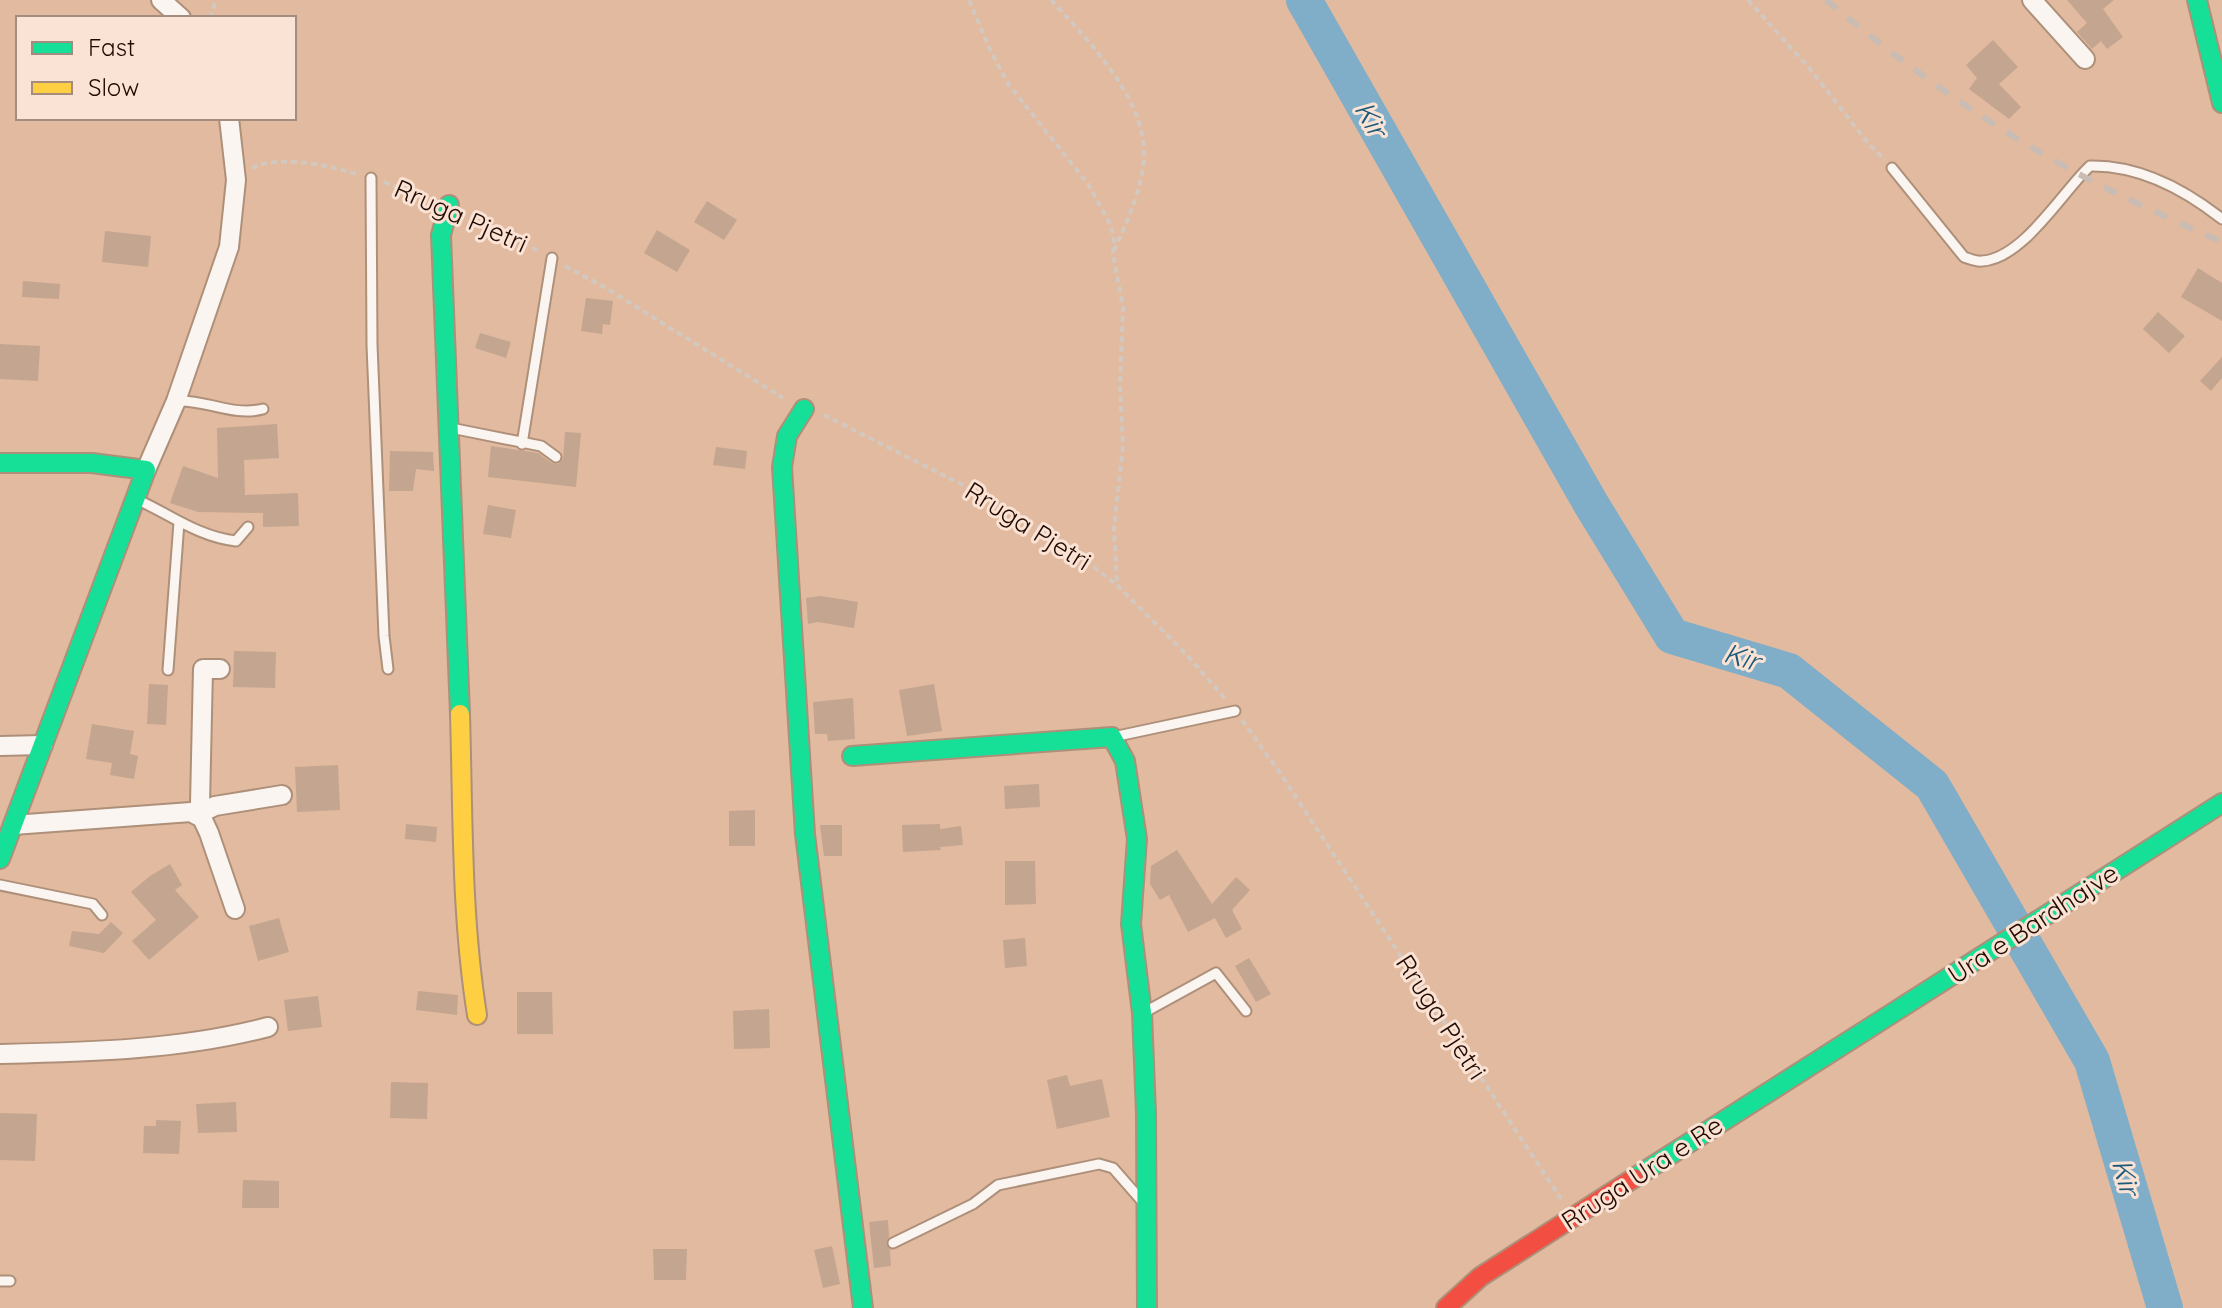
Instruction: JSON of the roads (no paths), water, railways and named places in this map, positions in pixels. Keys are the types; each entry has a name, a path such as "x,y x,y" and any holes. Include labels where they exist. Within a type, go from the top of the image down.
{"street":[{"path":"161,0 179,16"},
{"path":"2032,0 2085,59"},
{"path":"2197,0 2222,103"},
{"path":"0,859 146,470 176,401 229,247 236,180 229,120"},
{"path":"449,205 441,235 465,899 469,964 477,1015"},
{"path":"804,409 788,433 782,467 805,834 863,1308"},
{"path":"0,463 92,463 146,470"},
{"path":"196,815 200,804 203,669 220,669"},
{"path":"852,756 1112,737 1125,761 1137,839 1131,924 1142,1013 1147,1308"},
{"path":"0,746 43,745"},
{"path":"196,815 215,806 282,795"},
{"name":"Ura e Bardhajve","path":"1843,1045 2222,803"},
{"path":"13,825 191,812 202,818 209,833 235,909"},
{"path":"0,1054 161,1046 243,1034 268,1027"},
{"name":"Rruga Ura e Re","path":"1446,1308 1480,1277 1843,1045"}],"lane":[{"path":"1892,168 1964,257 1980,262 1998,257 2041,223 2090,166 2120,168 2163,182 2192,196 2222,219"},
{"path":"371,178 372,345 388,669"},
{"path":"522,444 552,258"},
{"path":"176,401 189,400 239,412 263,409"},
{"path":"448,427 541,446 556,457"},
{"path":"135,499 203,534 236,541 248,527"},
{"path":"168,670 179,522"},
{"path":"1112,737 1235,711"},
{"path":"0,885 93,904 102,915"},
{"path":"1142,1013 1216,973 1246,1011"},
{"path":"893,1243 973,1204 998,1185 1099,1164 1113,1168 1146,1206"}],"waterway":[{"name":"Kir","path":"1304,0 1591,504 1672,636 1789,671 1932,785 2092,1061 2165,1308"}],"railway":[{"path":"1826,0 1881,44 1996,126 2077,173 2222,242"}]}
